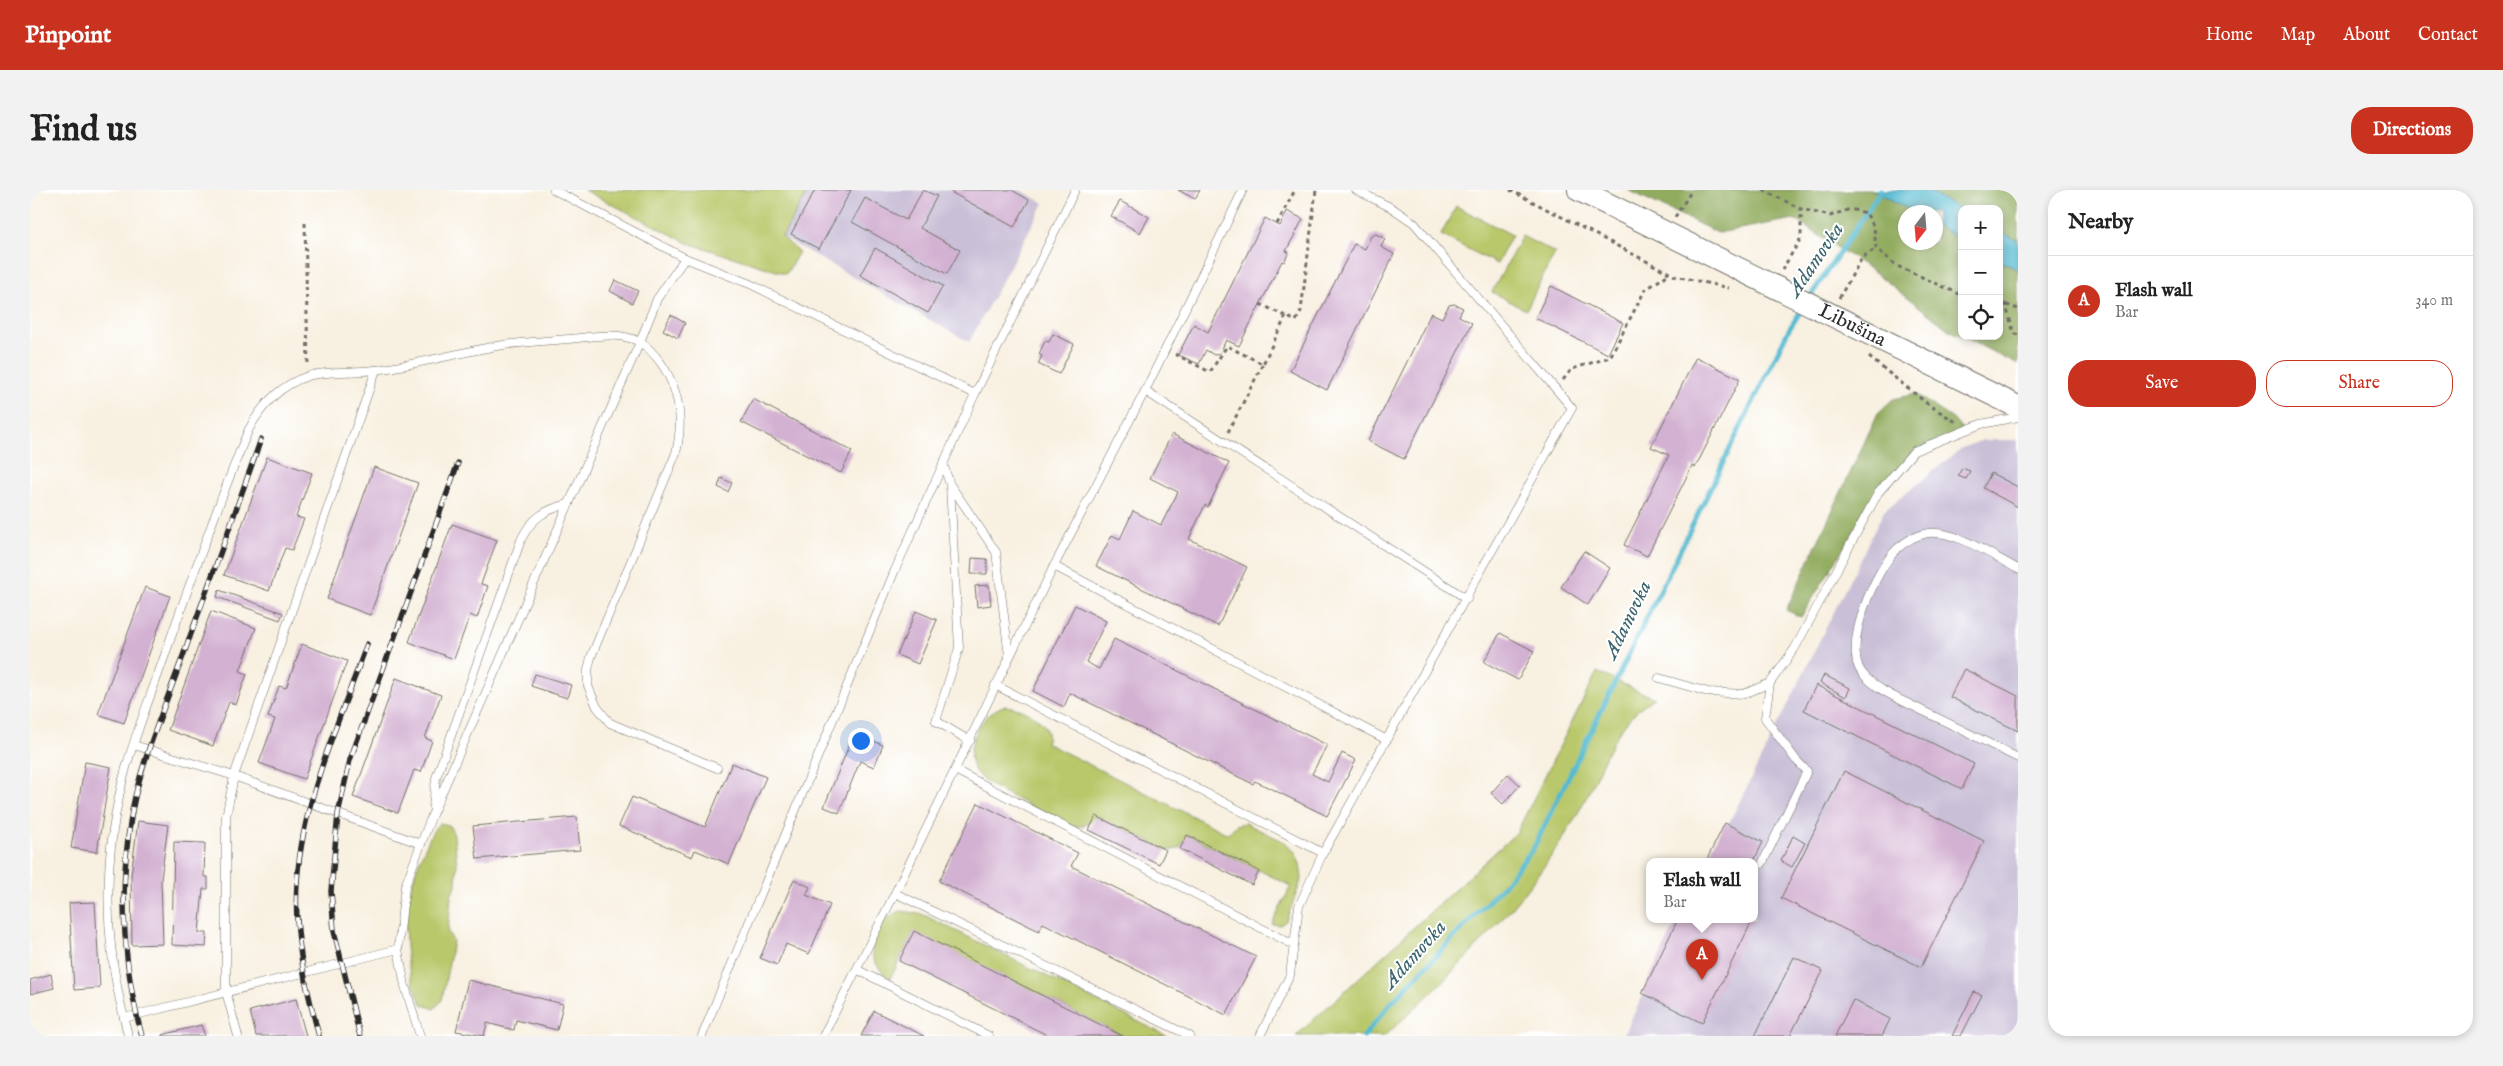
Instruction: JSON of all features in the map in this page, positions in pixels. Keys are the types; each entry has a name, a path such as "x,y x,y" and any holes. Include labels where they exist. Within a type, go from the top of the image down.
{"street":[{"name":"Libušina","path":"1579,190 2018,407"}],"lane":[{"path":"554,190 685,258 763,290 976,394"},
{"path":"702,1036 895,570 943,463 1075,190"},
{"path":"823,1036 896,893 1009,656 1145,391 1243,190"},
{"path":"1260,1036 1290,975 1292,944 1299,906 1323,852 1467,599 1572,408 1414,224 1392,208 1356,190"},
{"path":"420,1036 405,986 398,949 406,886 432,815 640,342 657,299 685,258"},
{"path":"128,1036 110,952 108,882 118,803 126,768 184,600 248,431 258,413 270,399 283,388 308,376 376,370 500,345 612,335 640,342 650,350 667,373 676,392 681,428 676,453 591,657 588,670 588,686 597,707 610,723 717,768"},
{"path":"238,1036 226,992 226,817 234,776 376,370"},
{"path":"1145,391 1467,599"},
{"path":"1762,864 1807,771 1796,760 1765,718 1770,683 1795,648 1878,493 1914,451 1963,430 2018,417"},
{"path":"943,463 950,485 959,648 936,721 970,741"},
{"path":"950,485 996,552 1009,656"},
{"path":"432,815 436,778 521,540 536,517 556,507 569,504"},
{"path":"2018,569 1942,532 1925,533 1909,540 1896,549 1884,567 1858,623 1854,640 1856,659 1860,672 1881,690 2018,758"},
{"path":"1054,566 1387,740"},
{"path":"1658,678 1708,692 1744,694 1770,683"},
{"path":"995,685 1323,852"},
{"path":"134,745 234,776 421,844"},
{"path":"955,770 1292,944"},
{"path":"896,893 1190,1036"},
{"path":"124,1018 398,949"},
{"path":"858,970 989,1036"}],"path":[{"path":"1277,224 1294,190"},
{"path":"1260,304 1296,321 1301,311 1316,190"},
{"path":"1510,190 1670,272 1734,289"},
{"path":"1665,232 1692,190"},
{"path":"1762,190 1801,210 1830,216 1850,209 1866,213 1874,227 1876,248 1897,266 1958,293"},
{"path":"1782,290 1801,238 1801,210"},
{"path":"305,223 308,376"},
{"path":"1827,312 1862,258 1876,248"},
{"path":"1556,389 1572,370 1610,356 1645,290 1670,272"},
{"path":"2005,303 2018,309"},
{"path":"2005,303 2016,334"},
{"path":"1223,441 1286,316"},
{"path":"1165,349 1210,372 1227,346 1263,364"},
{"path":"1863,352 1928,405 1953,419 1963,430"}],"shaded area":[{"path":"808,190 1020,190 1044,203 969,342 782,237"},
{"path":"1983,440 2018,440 2018,1036 1623,1036 1679,923 1758,923 1758,858 1711,858 1884,511 1962,448"}],"green space":[{"path":"584,190 809,190 782,237 799,252 786,274 688,243"},
{"path":"1628,190 1873,190 1901,205 1898,205 1898,250 1943,250 1943,229 1958,237 1958,334 1949,330 1876,273 1794,219 1718,233"},
{"path":"1926,190 2018,190 2018,241 2003,232 2003,205 1958,205 1958,208"},
{"path":"1456,206 1512,235 1497,264 1441,235"},
{"path":"1522,236 1555,253 1526,310 1492,292"},
{"path":"2003,262 2018,270 2018,365 1970,340 2003,340"},
{"path":"1915,394 1953,419 1963,431 1914,451 1878,493 1801,617 1786,610 1878,413 1893,399"},
{"path":"1597,672 1654,698 1630,718 1612,743 1585,800 1566,834 1521,897 1442,983 1385,1036 1296,1036 1517,832"},
{"path":"1003,706 1027,712 1041,722 1046,728 1046,743 1228,834 1236,825 1245,823 1285,842 1295,852 1300,864 1302,878 1286,921 1280,925 1272,924 1291,886 1188,835 1179,848 1169,851 1096,816 1086,824 1073,826 1008,795 985,781 972,766 973,740 983,721"},
{"path":"440,823 449,825 454,835 457,864 456,885 451,896 448,932 453,941 442,1000 434,1009 422,1004 414,986 406,946 406,925 412,883 418,864 432,833"},
{"path":"901,911 922,914 1167,1036 1123,1036 914,932 890,979 875,961 872,951 873,941 876,931 882,923 890,916"}],"water":[{"path":"1873,190 1926,190 1958,208 1958,237 1943,229 1943,205 1901,205"},
{"path":"2003,232 2018,241 2018,270 2003,262"}],"building":[{"path":"815,190 851,190 819,249 791,234"},
{"path":"923,190 937,196 920,228 960,250 947,274 852,222 865,198 906,220"},
{"path":"947,190 1012,190 1029,200 1014,227"},
{"path":"1178,190 1200,190 1195,199"},
{"path":"1120,201 1149,217 1140,233 1111,216"},
{"path":"1287,211 1303,219 1286,251 1289,252 1284,262 1282,261 1239,346 1226,340 1220,353 1214,355 1206,350 1199,364 1178,355 1194,324 1208,332 1265,218 1280,226"},
{"path":"1376,234 1385,239 1381,247 1394,254 1327,390 1290,371 1354,244 1365,249 1371,236"},
{"path":"875,248 943,286 928,313 860,275"},
{"path":"615,280 638,291 632,303 610,291"},
{"path":"1551,286 1623,323 1608,354 1535,318"},
{"path":"1454,304 1463,308 1459,316 1472,323 1404,459 1368,441 1431,313 1442,318 1449,305"},
{"path":"671,315 685,323 678,338 663,330"},
{"path":"1053,334 1074,344 1059,374 1038,364 1042,356 1039,354 1045,341 1049,342"},
{"path":"1696,357 1740,379 1695,468 1692,466 1647,556 1624,545 1669,455 1651,447"},
{"path":"753,399 852,451 841,473 741,422"},
{"path":"1172,434 1229,463 1208,507 1205,505 1189,539 1247,567 1218,626 1096,566 1112,535 1120,539 1133,511 1161,525 1178,492 1150,478"},
{"path":"267,457 312,473 296,517 304,519 292,550 285,548 269,591 224,575"},
{"path":"374,467 418,483 370,615 327,599"},
{"path":"1962,468 1970,471 1966,479 1958,476"},
{"path":"1991,473 2018,487 2018,507 1983,488"},
{"path":"721,478 732,483 728,492 718,487"},
{"path":"452,524 497,540 481,584 488,586 477,618 470,615 454,659 409,642"},
{"path":"1584,551 1610,568 1588,605 1561,587"},
{"path":"972,558 987,559 987,574 971,574"},
{"path":"989,585 991,605 977,607 975,586"},
{"path":"145,587 170,596 124,723 98,714"},
{"path":"219,590 283,613 280,620 217,597"},
{"path":"1075,605 1106,621 1086,662 1099,669 1114,639 1327,745 1312,774 1328,782 1342,753 1356,760 1327,816 1255,781 1253,784 1070,693 1064,707 1033,691"},
{"path":"211,611 256,628 240,671 247,674 236,705 229,702 213,746 168,730"},
{"path":"916,611 937,620 918,664 897,655"},
{"path":"1500,633 1534,651 1518,680 1484,662"},
{"path":"302,644 347,661 304,779 259,763 275,719 268,717 279,686 286,688"},
{"path":"1964,669 2018,696 2018,731 1950,697"},
{"path":"535,674 571,685 567,698 531,686"},
{"path":"1824,675 1850,688 1846,697 1820,683"},
{"path":"396,678 441,695 425,738 432,741 421,772 414,770 398,813 353,797"},
{"path":"1816,685 1974,764 1962,789 1804,710"},
{"path":"854,733 883,745 874,767 860,761 839,813 824,807"},
{"path":"85,762 111,767 97,852 71,848"},
{"path":"732,763 766,777 729,864 695,850 692,857 619,826 632,797 705,827"},
{"path":"1844,771 1984,841 1921,967 1781,898"},
{"path":"1508,774 1520,785 1503,804 1491,793"},
{"path":"978,803 1078,853 1071,866 1256,957 1226,1015 1043,923 1039,931 939,881"},
{"path":"1096,816 1166,850 1159,864 1089,830"},
{"path":"577,817 580,850 477,859 473,826"},
{"path":"138,821 168,825 161,879 163,944 132,945 131,875"},
{"path":"1725,823 1763,842 1755,858 1708,858"},
{"path":"1187,835 1259,871 1252,885 1180,849"},
{"path":"1793,836 1805,843 1792,867 1781,861"},
{"path":"174,842 205,843 204,877 208,877 208,889 203,889 199,933 207,933 206,947 172,945"},
{"path":"794,879 810,887 806,895 830,905 809,954 786,944 777,965 760,958"},
{"path":"95,902 100,988 74,990 69,903"},
{"path":"1676,923 1751,923 1702,1023 1642,993"},
{"path":"914,931 1123,1036 1049,1036 899,961"},
{"path":"1794,957 1823,971 1790,1036 1755,1036"},
{"path":"51,974 54,988 30,994 30,980"},
{"path":"468,980 563,1004 557,1030 516,1020 514,1030 487,1023 484,1036 456,1031"},
{"path":"1974,992 1982,995 1961,1036 1952,1036"},
{"path":"296,999 306,1036 256,1036 250,1011"},
{"path":"1853,1000 1890,1019 1882,1036 1835,1036"},
{"path":"874,1011 924,1036 861,1036"},
{"path":"201,1025 205,1036 162,1036 162,1035"}],"waterway":[{"name":"Adamovka","path":"1810,297 1881,190"},
{"name":"Adamovka","path":"1364,1036 1392,1002 1503,886 1533,849 1788,331 1804,306"}],"railway":[{"path":"142,1036 130,981 125,924 125,868 132,811 149,748 261,439"},
{"path":"360,1036 334,931 331,891 338,814 350,760 458,463"},
{"path":"319,1036 306,984 299,944 296,894 300,857 306,821 316,785 367,644"}],"place":[{"name":"Flash wall","path":"1702,980"}]}
